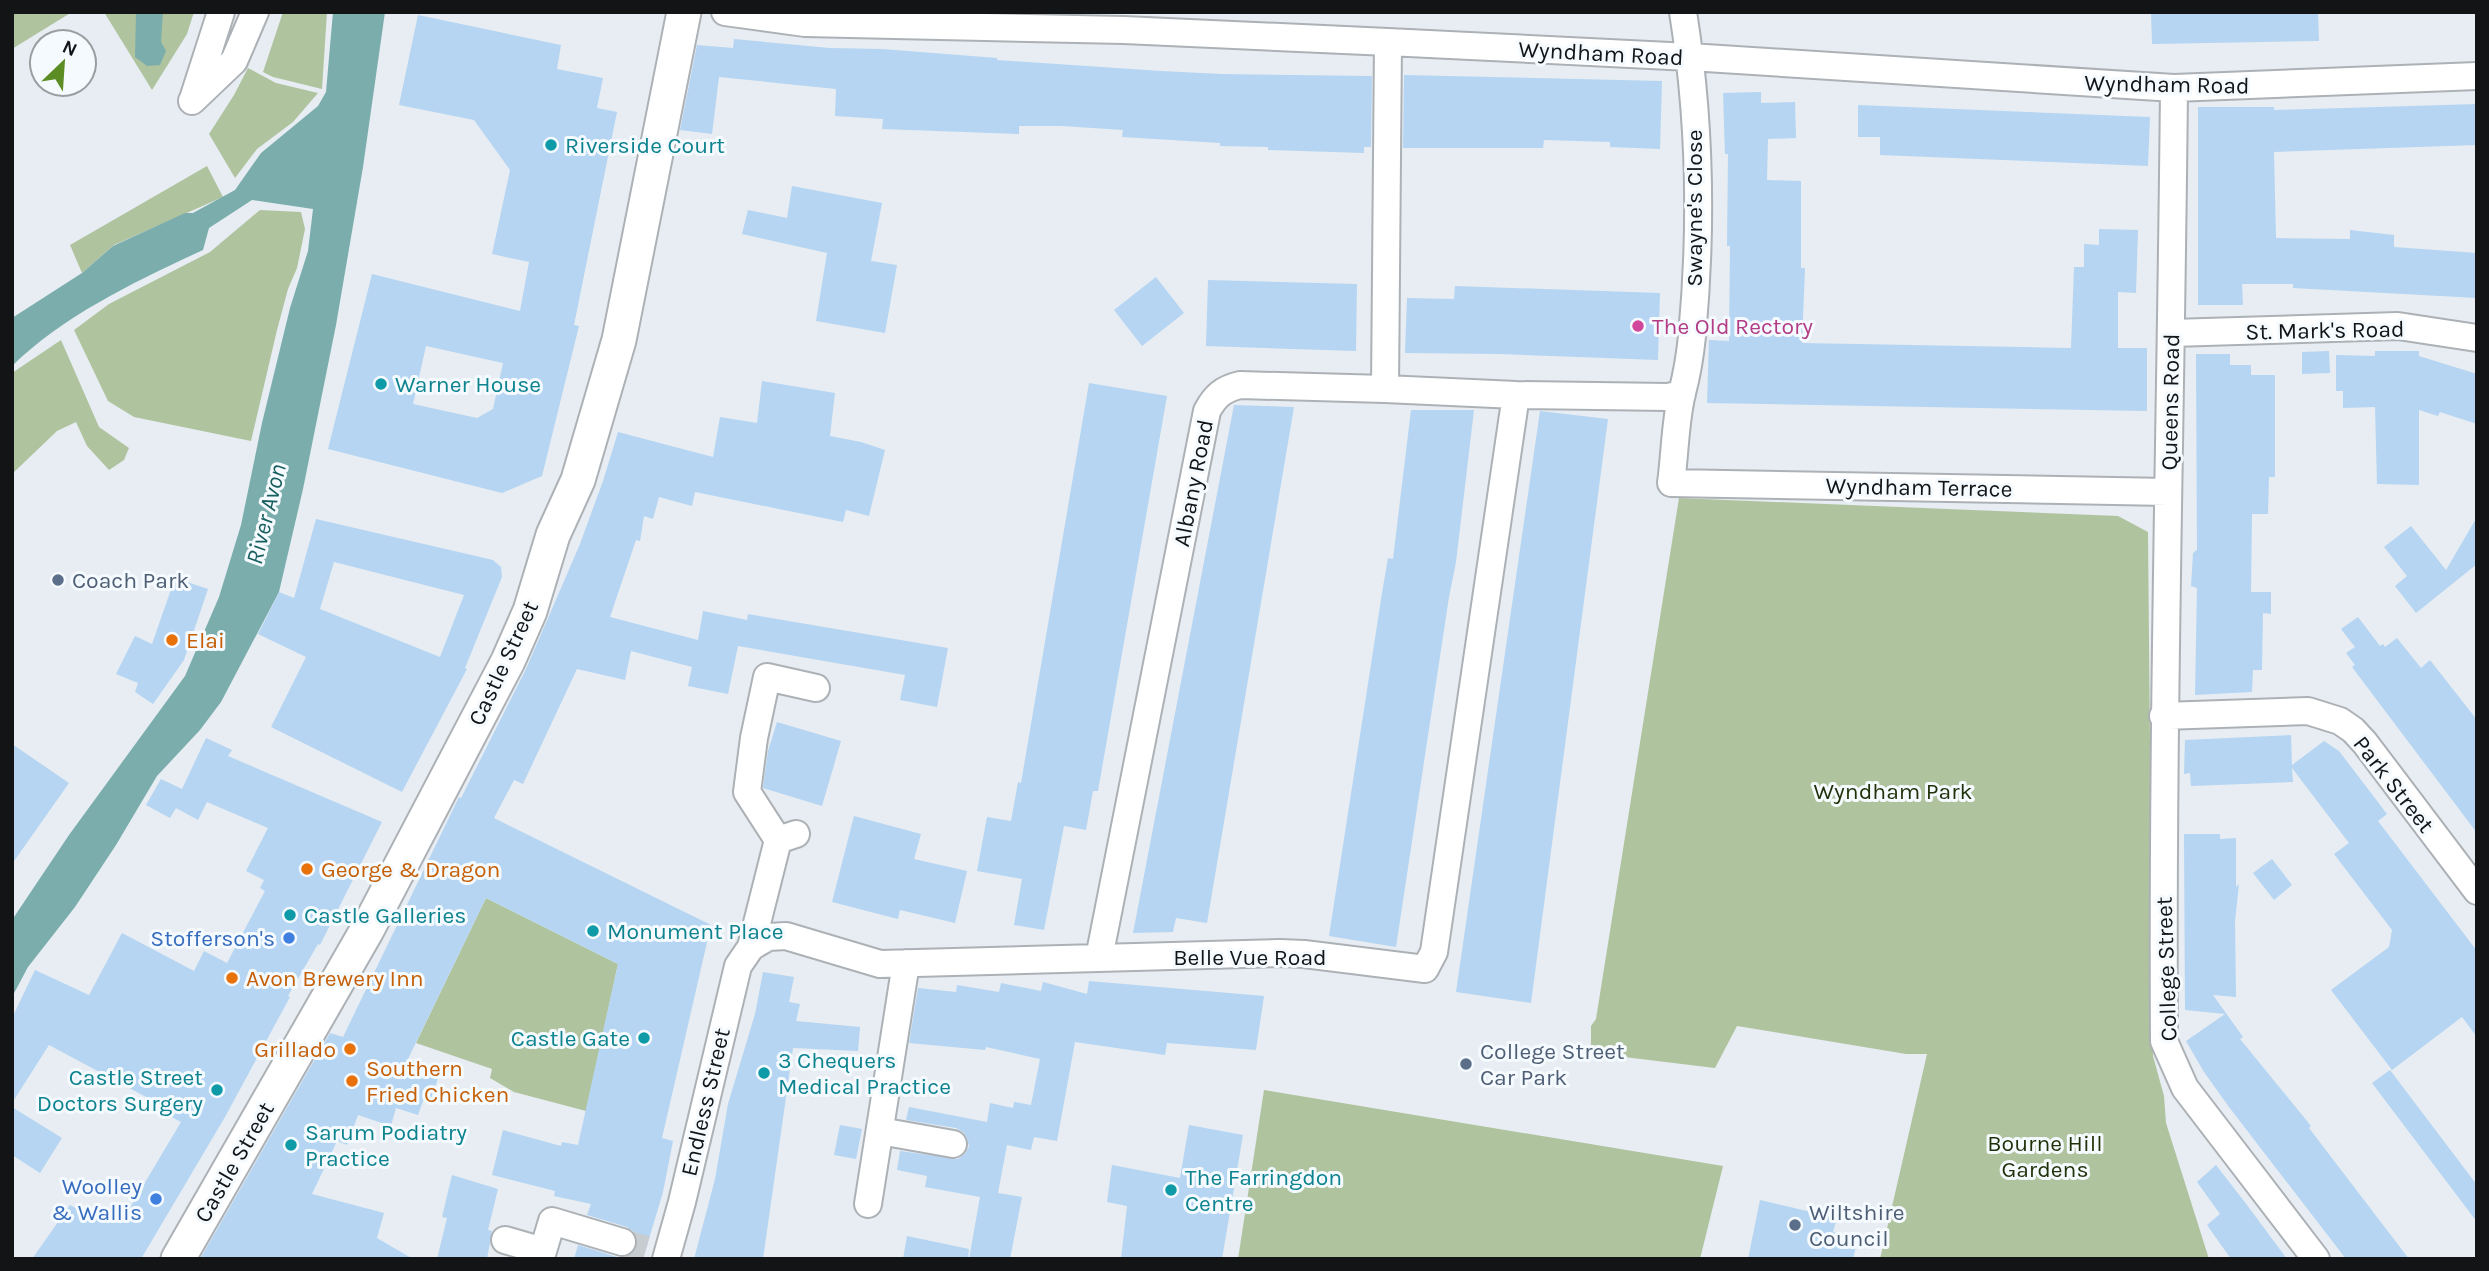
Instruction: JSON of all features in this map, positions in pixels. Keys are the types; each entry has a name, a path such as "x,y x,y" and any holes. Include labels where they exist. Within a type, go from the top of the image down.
{"street":[{"path":"221,12 192,101 234,61 255,12"},
{"name":"Castle Street","path":"178,1259 368,930 508,661 530,611 553,536 581,470 619,340 684,12"},
{"name":"Wyndham Road","path":"725,12 805,23 1124,21 1388,42 1690,57 2174,88 2477,76"},
{"name":"Swayne's Close","path":"1671,483 1692,336 1698,246 1690,57 1683,12"},
{"path":"1388,42 1385,389 1516,395 1668,397 1682,394"},
{"name":"Queens Road","path":"2164,716 2174,88"},
{"name":"St. Mark's Road","path":"2172,333 2398,326 2477,338"},
{"name":"Albany Road","path":"1099,958 1207,411 1214,399 1226,389 1240,385 1385,389"},
{"name":"Belle Vue Road","path":"751,947 768,937 786,936 880,964 1304,954 1425,969 1434,952 1516,395"},
{"name":"Wyndham Terrace","path":"1671,483 2168,492"},
{"name":"Endless Street","path":"650,1251 738,966 751,947 787,837 747,792 754,737 767,677 816,688"},
{"name":"Park Street","path":"2164,716 2296,711 2324,714 2340,720 2365,743 2477,891"},
{"name":"College Street","path":"2164,716 2164,1041 2185,1088 2316,1259"},
{"path":"868,1204 906,963"},
{"path":"880,1131 953,1144"},
{"path":"505,1240 544,1251 552,1221 650,1251"}],"green space":[{"path":"12,12 72,12 46,28 28,28 28,39 12,49"},
{"path":"104,12 194,12 187,34 152,90"},
{"path":"283,12 327,12 322,89 263,72"},
{"path":"248,68 276,83 318,93 293,122 257,149 235,178 209,134"},
{"path":"207,166 223,197 114,245 82,273 70,245"},
{"path":"260,210 301,212 305,229 297,268 288,289 277,330 251,441 134,417 108,401 74,330 109,304 210,252"},
{"path":"61,340 99,427 129,448 124,460 109,470 87,446 76,422 57,431 12,474 12,373"},
{"name":"Wyndham Park","path":"1679,498 2118,516 2148,532 2153,1056 2164,1096 2166,1123 2209,1259 1880,1259 1927,1054 1906,1054 1737,1026 1715,1068 1591,1053 1591,1026 1596,1019"},
{"path":"486,898 618,964 586,1111 514,1092 490,1078 492,1069 416,1043"},
{"path":"1264,1090 1723,1166 1700,1259 1238,1259"}],"water":[{"path":"136,12 163,12 161,42 166,51 160,65 147,66 135,57"},
{"name":"River Avon","path":"333,12 385,12 363,167 336,325 279,592 221,702 200,730 157,776 116,845 75,907 28,967 12,997 12,920 69,835 185,676 219,597 241,525 290,308 308,251 313,209 252,200 209,228 203,250 128,286 78,315 12,366 12,318 82,273 113,246 185,213 193,213 235,190 261,153 318,106 326,92"}],"building":[{"path":"2151,12 2318,12 2319,41 2152,44"},
{"path":"418,15 561,45 557,69 603,78 597,108 617,112 574,325 579,326 542,476 502,493 328,449 372,274 520,311 529,262 492,254 510,170 474,120 399,105","holes":["426,346 503,363 493,409 477,418 413,404"]},
{"path":"734,39 1161,71 1372,76 1371,147 1364,147 1364,153 1268,150 1268,147 1220,146 1220,143 1122,137 1123,130 1062,126 1019,126 1019,134 882,129 883,119 835,116 836,89 719,77 712,134 680,130 697,45 733,48"},
{"path":"1404,75 1662,81 1660,149 1610,147 1610,142 1544,140 1543,148 1403,148"},
{"path":"1761,92 1761,103 1795,102 1796,138 1768,139 1767,180 1801,181 1801,268 1805,268 1802,343 2071,348 2074,267 2084,267 2084,244 2099,245 2099,229 2138,230 2136,293 2118,292 2118,348 2147,348 2147,411 1707,403 1709,340 1729,341 1728,154 1725,154 1723,93"},
{"path":"2477,104 2477,145 2274,152 2276,238 2350,239 2350,230 2394,235 2394,247 2477,253 2477,298 2293,288 2293,284 2242,284 2243,305 2198,305 2198,107 2274,107 2274,110"},
{"path":"1858,105 2150,117 2148,166 1880,155 1880,137 1858,137"},
{"path":"792,186 882,203 871,261 897,265 885,333 816,321 827,253 742,234 748,210 787,218"},
{"path":"1156,277 1184,313 1142,346 1114,310"},
{"path":"1208,280 1357,284 1356,351 1206,346"},
{"path":"1455,286 1660,293 1658,360 1405,353 1407,298 1454,299"},
{"path":"2329,351 2330,373 2302,374 2302,352"},
{"path":"2375,351 2419,351 2419,356 2477,374 2477,424 2440,412 2438,416 2419,410 2419,485 2377,484 2375,407 2343,408 2343,391 2336,391 2336,355 2375,356"},
{"path":"2196,354 2230,354 2230,365 2251,365 2251,375 2275,375 2275,477 2269,477 2268,514 2252,514 2251,592 2271,592 2271,614 2263,613 2262,670 2253,670 2252,692 2195,695 2197,588 2191,586 2193,553 2197,550"},
{"path":"762,381 835,393 830,436 885,450 869,516 846,510 843,522 695,492 692,506 659,497 653,519 644,516 640,541 636,540 610,617 698,640 703,611 747,620 748,614 948,648 937,707 900,700 905,675 738,646 728,694 688,686 692,667 631,651 625,680 577,669 523,784 514,780 494,818 711,925 662,1138 673,1141 663,1192 643,1259 574,1259 578,1245 617,1257 626,1257 637,1247 637,1238 627,1227 587,1215 591,1204 554,1196 555,1191 492,1175 503,1130 561,1146 562,1142 578,1145 618,964 486,898 408,1059 441,1069 430,1102 423,1101 418,1115 396,1108 391,1126 358,1115 347,1145 337,1141 312,1194 384,1213 377,1238 413,1259 200,1259 330,1033 343,1037 459,797 461,798 526,669 580,544 618,432 713,457 720,417 757,423"},
{"path":"1089,383 1167,396 1098,791 1093,791 1086,830 1064,826 1044,930 1014,925 1022,879 977,871 987,817 1011,821 1018,782 1021,783"},
{"path":"1234,405 1294,407 1207,923 1176,918 1173,932 1133,933"},
{"path":"1411,410 1474,410 1456,562 1396,947 1329,936 1382,593 1388,558 1393,559"},
{"path":"1540,411 1608,419 1531,1003 1456,992"},
{"path":"2477,517 2477,564 2416,613 2395,586 2407,576 2384,547 2411,526 2446,570"},
{"path":"316,519 493,560 501,567 502,577 465,668 467,669 402,792 271,727 306,657 258,634 279,592 294,598","holes":["334,562 464,595 440,657 320,609"]},
{"name":"Elai","path":"175,578 208,589 184,660 153,704 135,692 138,683 116,674 135,636 152,644"},
{"path":"2358,617 2380,646 2383,644 2385,647 2397,638 2421,668 2430,660 2477,720 2477,833 2352,667 2355,665 2346,653 2355,647 2341,629"},
{"path":"777,722 841,741 822,806 763,788 768,751"},
{"path":"2291,735 2292,765 2324,741 2339,751 2387,814 2378,821 2477,951 2477,1037 2462,1017 2392,1070 2331,990 2389,947 2392,930 2334,854 2349,843 2292,768 2293,782 2191,786 2190,773 2184,774 2185,740"},
{"path":"206,738 232,750 228,756 382,822 320,945 318,944 288,996 290,997 225,1117 141,1259 32,1259 70,1205 95,1218 101,1209 122,1221 181,1122 160,1111 163,1106 49,1045 12,1103 12,1018 35,970 89,995 122,933 194,971 204,951 227,963 265,891 260,888 264,880 246,871 268,828 207,802 198,820 176,808 170,818 146,805 161,779 182,789"},
{"path":"12,744 69,783 12,864"},
{"path":"854,816 921,834 914,859 967,871 955,923 900,910 898,919 832,902"},
{"path":"2184,834 2220,834 2220,839 2236,838 2236,887 2239,884 2235,921 2236,997 2213,995 2243,1037 2240,1039 2311,1126 2309,1128 2409,1259 2346,1259 2229,1107 2186,1041 2225,1014 2185,1010"},
{"path":"2272,859 2292,885 2274,900 2253,873"},
{"path":"763,972 794,977 789,1002 800,1004 796,1021 860,1027 858,1051 793,1048 763,1259 694,1259 715,1179 728,1104 755,1014"},
{"path":"1089,981 1264,996 1256,1050 1167,1043 1165,1055 1075,1042 1057,1141 1034,1137 1031,1150 1007,1145 998,1193 1022,1197 1010,1259 969,1259 980,1197 925,1187 927,1176 897,1170 900,1151 958,1159 965,1154 969,1146 967,1138 956,1128 906,1120 909,1107 987,1122 990,1103 1013,1108 1014,1102 1031,1105 1040,1059 986,1047 985,1050 909,1043 918,988 956,992 957,985 999,992 1001,983 1041,991 1043,982 1087,994"},
{"path":"2390,1070 2477,1185 2477,1222 2372,1083"},
{"path":"12,1107 62,1138 40,1173 12,1155"},
{"path":"840,1125 862,1129 856,1159 834,1155"},
{"name":"The Farringdon Centre","path":"1189,1125 1243,1135 1222,1259 1121,1259 1127,1206 1107,1202 1112,1165 1180,1178"},
{"path":"2216,1165 2287,1259 2231,1259 2207,1225 2220,1214 2197,1182"},
{"path":"452,1175 498,1189 488,1230 492,1231 487,1259 437,1259 447,1218 442,1217"},
{"name":"Wiltshire Council","path":"1760,1200 1837,1218 1833,1232 1858,1238 1853,1259 1748,1259"},
{"path":"907,1236 969,1249 968,1259 903,1259"}],"tunnel":[{"path":"622,1242 646,1249"}],"place":[{"name":"Riverside Court","path":"551,145"},
{"name":"The Old Rectory","path":"1638,326"},
{"name":"Warner House","path":"381,384"},
{"name":"Coach Park","path":"58,580"},
{"name":"Elai","path":"172,640"},
{"name":"George & Dragon","path":"307,869"},
{"name":"Castle Galleries","path":"290,915"},
{"name":"Monument Place","path":"593,931"},
{"name":"Stofferson's","path":"289,938"},
{"name":"Avon Brewery Inn","path":"232,978"},
{"name":"Castle Gate","path":"644,1038"},
{"name":"Grillado","path":"350,1049"},
{"name":"College Street Car Park","path":"1466,1064"},
{"name":"3 Chequers Medical Practice","path":"764,1073"},
{"name":"Southern Fried Chicken","path":"352,1081"},
{"name":"Castle Street Doctors Surgery","path":"217,1090"},
{"name":"Sarum Podiatry Practice","path":"291,1145"},
{"name":"The Farringdon Centre","path":"1171,1190"},
{"name":"Woolley & Wallis","path":"156,1199"},
{"name":"Wiltshire Council","path":"1795,1225"}],"park label":[{"name":"Bourne Hill Gardens","path":"2045,1156"}]}
